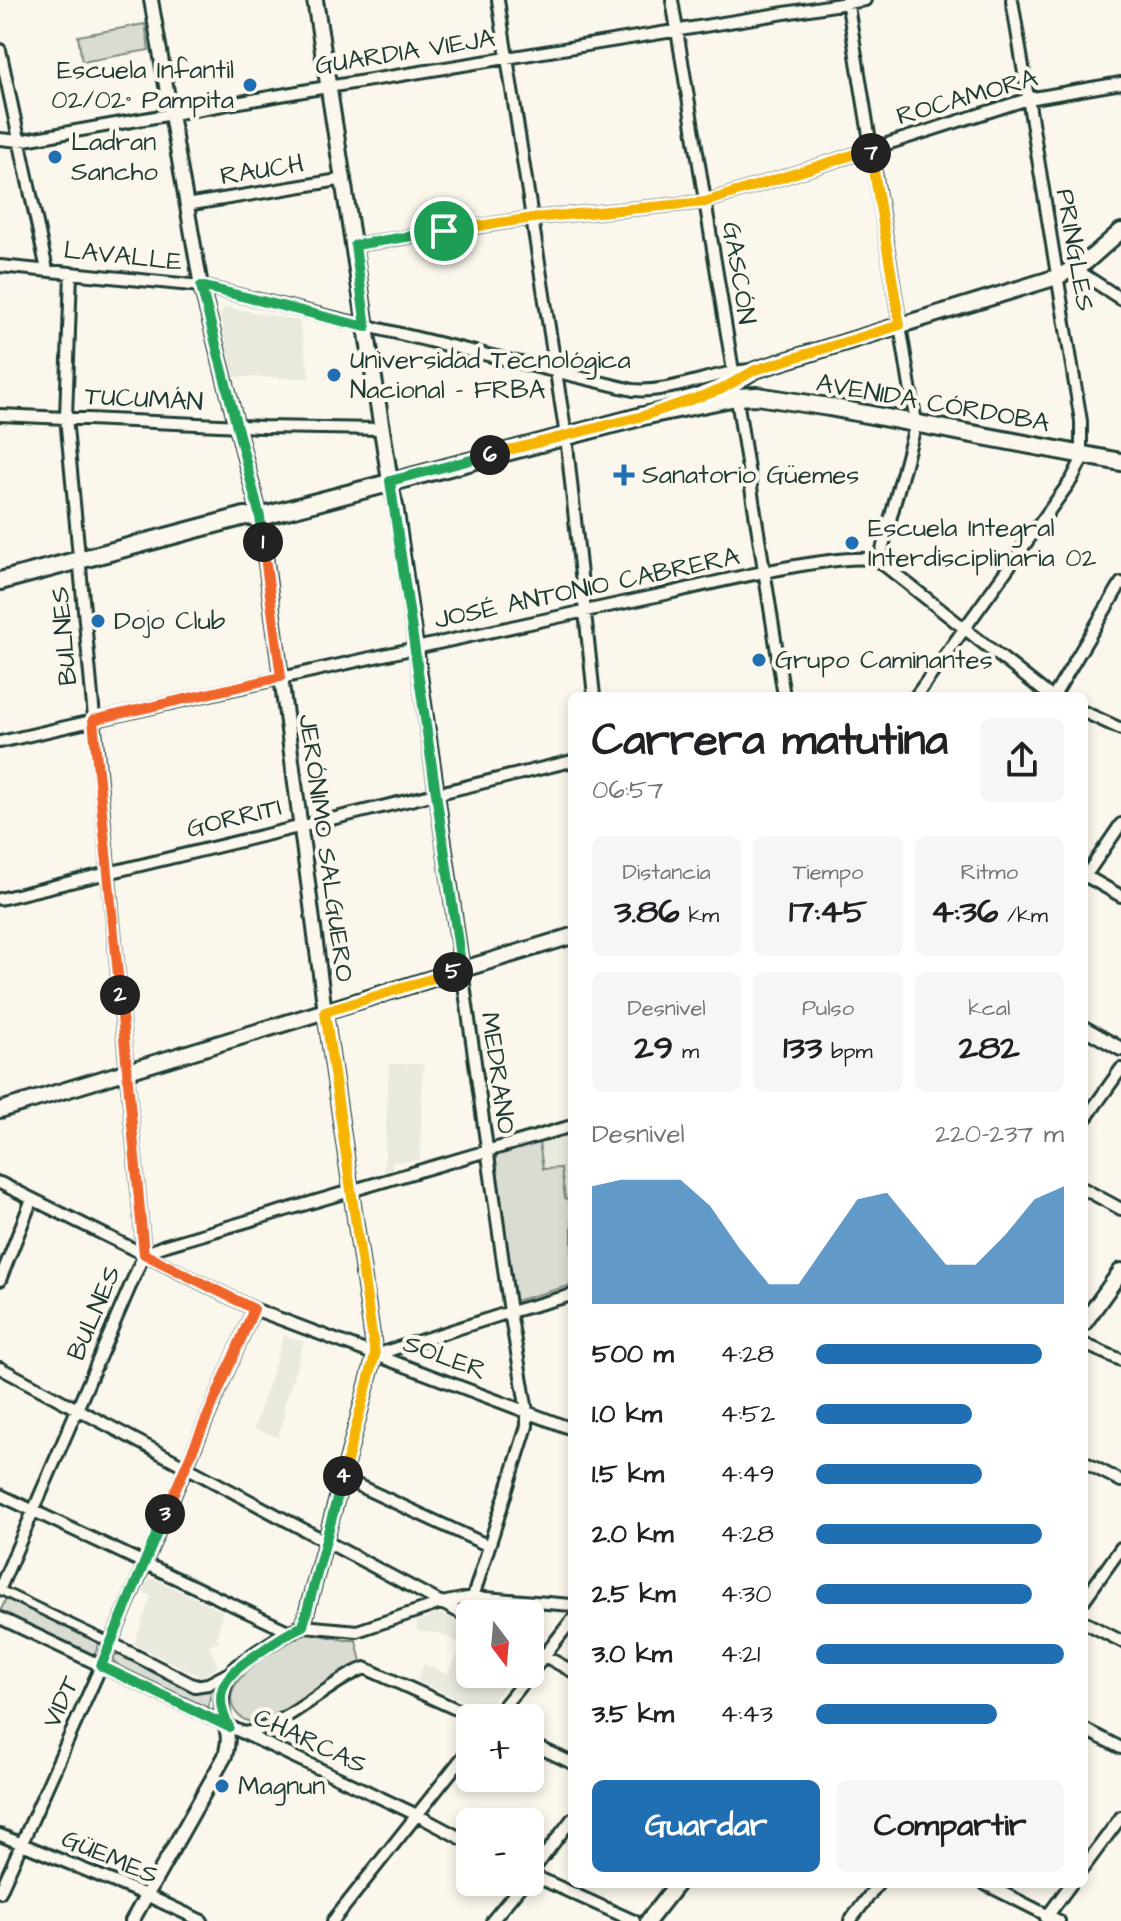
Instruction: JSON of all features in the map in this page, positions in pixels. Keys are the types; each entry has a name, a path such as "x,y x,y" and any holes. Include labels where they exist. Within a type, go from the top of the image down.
{"main road":[{"path":"315,0 390,481"},
{"path":"734,383 755,370 1057,277 1075,269 1121,231"},
{"name":"AVENIDA CÓRDOBA","path":"0,581 245,516 260,517 643,416 734,383 757,396 1121,462"},
{"path":"0,1110 568,937"},
{"path":"1088,1317 1121,1271"},
{"path":"648,1921 674,1888"}],"street":[{"name":"JERÓNIMO SALGUERO","path":"151,0 201,286 260,517 325,1012 375,1355 303,1626"},
{"path":"498,0 566,436 594,692"},
{"name":"GASCÓN","path":"672,0 783,692"},
{"name":"GUARDIA VIEJA","path":"0,139 19,141 865,0"},
{"name":"PRINGLES","path":"919,692 1072,479 1081,454 1083,431 1012,0"},
{"path":"847,2 916,423 879,561 1047,692"},
{"path":"0,50 47,270"},
{"name":"ROCAMORA","path":"355,245 533,218 705,202 1028,99 1121,83"},
{"name":"RAUCH","path":"186,205 345,179"},
{"name":"LAVALLE","path":"0,266 201,286 645,391 734,383"},
{"path":"1075,269 1121,299"},
{"name":"BULNES","path":"0,1589 144,1254 66,417 71,273"},
{"name":"TUCUMÁN","path":"0,415 382,429"},
{"name":"MEDRANO","path":"390,481 527,1411 527,1426 472,1600"},
{"name":"JOSÉ ANTONIO CABRERA","path":"0,742 416,647 763,573 861,557 879,561"},
{"path":"1054,692 1121,583"},
{"path":"1088,714 1121,729"},
{"name":"GORRITI","path":"0,899 568,762"},
{"path":"1088,870 1121,824"},
{"path":"1088,878 1121,896"},
{"path":"1088,1030 1121,1049"},
{"path":"1088,1115 1121,1069"},
{"path":"144,1254 568,1127"},
{"name":"SOLER","path":"0,1183 254,1309 568,1427"},
{"path":"1088,1191 1121,1209"},
{"path":"0,1280 32,1199"},
{"path":"375,1355 568,1296"},
{"name":"VIDT","path":"0,1892 254,1309"},
{"path":"1088,1346 1121,1360"},
{"path":"0,1368 456,1611"},
{"path":"1088,1464 1121,1481"},
{"path":"342,1478 489,1546"},
{"path":"0,1495 290,1632"},
{"path":"1088,1594 1121,1548"},
{"path":"0,1589 195,1686 208,1684 231,1672 303,1626 357,1631 441,1603 473,1597 568,1605"},
{"name":"CHARCAS","path":"0,1618 456,1836"},
{"path":"1088,1624 1121,1641"},
{"path":"568,1625 545,1656 568,1669"},
{"path":"235,1730 255,1731 276,1721 365,1668 456,1709"},
{"path":"231,1672 224,1685 221,1705 235,1730"},
{"path":"505,1704 519,1688"},
{"path":"132,1921 225,1756 235,1730"},
{"path":"1088,1731 1121,1748"},
{"path":"544,1750 568,1761"},
{"path":"333,1921 456,1766"},
{"path":"1088,1862 1121,1817"},
{"path":"544,1856 568,1824"},
{"name":"GÜEMES","path":"0,1835 202,1921"},
{"path":"544,1880 634,1921"},
{"path":"850,1921 875,1888"},
{"path":"992,1888 1046,1918 1059,1921"},
{"path":"1046,1918 1068,1888"},
{"path":"492,1921 513,1896"}],"shaded area":[{"path":"145,24 149,50 82,62 78,36"},
{"path":"225,307 299,321 310,378 233,377 220,315"},
{"path":"389,1064 423,1064 420,1160 393,1162 392,1169 384,1171"},
{"path":"568,1133 568,1198 543,1170 539,1142"},
{"path":"539,1142 543,1169 561,1168 565,1198 568,1200 568,1286 515,1301 495,1155"},
{"path":"284,1335 304,1342 278,1437 254,1429"},
{"path":"154,1579 222,1611 217,1636 219,1641 209,1645 218,1667 204,1676 134,1644 151,1596 143,1592 148,1580"},
{"path":"7,1596 100,1641 94,1657 0,1612"},
{"path":"441,1613 456,1621 456,1642 439,1633 417,1631 417,1621"},
{"path":"305,1632 356,1640 361,1662 269,1720 253,1722 242,1719 232,1704 232,1692 238,1680 261,1659"},
{"path":"122,1655 194,1692 212,1688 210,1709 117,1665 113,1661 114,1656"},
{"path":"456,1658 456,1688 503,1688 490,1704 469,1704 417,1680 424,1664 447,1674"}],"place":[{"name":"Escuela Infantil 02/02° Pampita","path":"250,85"},
{"name":"Ladran Sancho","path":"55,157"},
{"name":"Universidad Tecnológica Nacional - FRBA","path":"334,375"},
{"name":"Sanatorio Güemes","path":"624,475"},
{"name":"Escuela Integral Interdisciplinaria 02","path":"852,543"},
{"name":"Dojo Club","path":"98,621"},
{"name":"Grupo Caminantes","path":"759,660"},
{"name":"Magnun","path":"222,1786"}],"route":[{"path":"871,149 900,325 755,370 720,390 643,416 390,481 462,970 325,1012 375,1355 303,1626 231,1672 224,1685 221,1705 229,1727 101,1666 254,1309 144,1254 93,720 281,677 260,517 201,286 366,327 355,245 444,231 533,218 705,202 871,149"}]}
